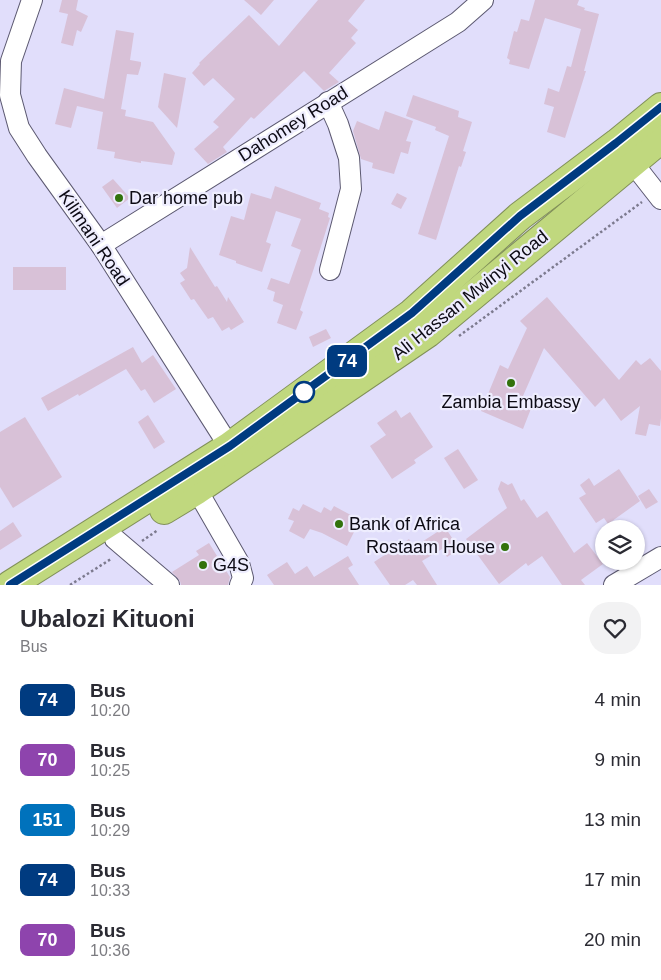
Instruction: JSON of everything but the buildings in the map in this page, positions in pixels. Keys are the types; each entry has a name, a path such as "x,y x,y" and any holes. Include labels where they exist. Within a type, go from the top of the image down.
{"highway":[{"name":"Ali Hassan Mwinyi Road","path":"644,175 661,107"},
{"name":"Ali Hassan Mwinyi Road","path":"10,585 234,454 428,333 644,175 661,139"},
{"name":"Ali Hassan Mwinyi Road","path":"43,585 115,539 198,490 234,454"}],"street":[{"name":"Kilimani Road","path":"32,0 11,61 10,95 19,128 101,245 234,454"},
{"name":"Dahomey Road","path":"101,245 458,22 483,0"},
{"path":"328,102 338,124 349,158 351,189 330,270"},
{"path":"198,490 239,563 243,578 240,585"},
{"path":"115,539 169,585"},
{"path":"614,585 661,557"}],"bus line":[{"name":"74","path":"10,585 230,446 412,313 520,216 661,107"}],"place":[{"name":"Dar home pub","path":"119,198"},
{"name":"Zambia Embassy","path":"511,383"},
{"name":"Bank of Africa","path":"339,524"},
{"name":"Rostaam House","path":"505,547"},
{"name":"G4S","path":"203,565"}]}
